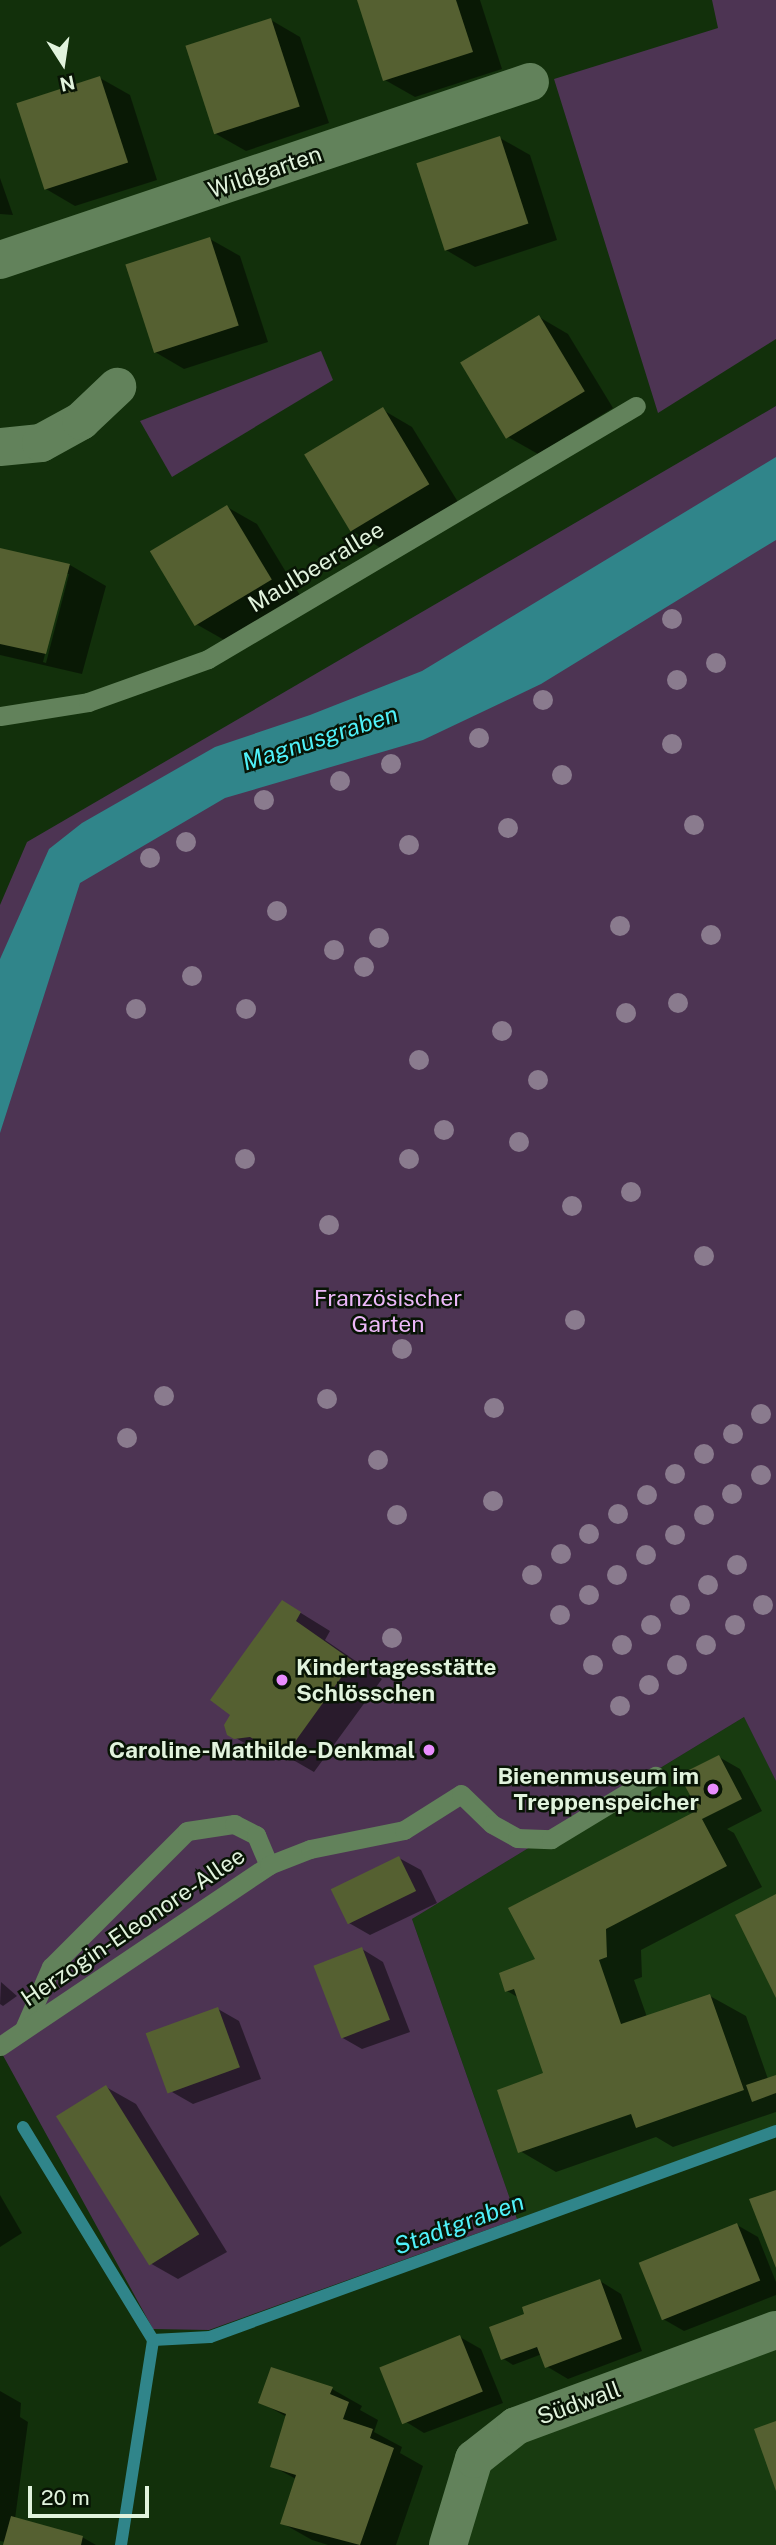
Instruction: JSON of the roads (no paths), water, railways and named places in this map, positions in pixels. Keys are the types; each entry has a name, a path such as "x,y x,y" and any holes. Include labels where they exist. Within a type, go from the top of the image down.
{"street":[{"name":"Wildgarten","path":"0,260 530,82"},
{"path":"0,447 41,443 81,421 117,387"},
{"name":"Südwall","path":"448,2545 474,2459 516,2426 776,2330"}],"lane":[{"name":"Maulbeerallee","path":"0,716 89,702 208,659 636,407"},
{"name":"Herzogin-Eleonore-Allee","path":"0,2046 269,1866 310,1849 404,1830 461,1794 492,1824 517,1838 551,1839 655,1776"},
{"name":"Herzogin-Eleonore-Allee","path":"24,2029 51,1967 187,1831 234,1824 256,1835 269,1866"}],"water":[{"name":"Magnusgraben","path":"776,457 776,540 541,684 423,740 225,798 80,883 0,1133 0,959 49,849 82,823 215,747 310,715 422,671"}],"waterway":[{"name":"Stadtgraben","path":"23,2127 153,2340"},
{"name":"Stadtgraben","path":"121,2545 153,2340 210,2337 776,2131"}],"place":[{"name":"Kindertagesstätte Schlösschen","path":"282,1680"},
{"name":"Caroline-Mathilde-Denkmal","path":"429,1750"},
{"name":"Bienenmuseum im Treppenspeicher","path":"713,1789"}],"park label":[{"name":"Französischer Garten","path":"388,1311"}]}
